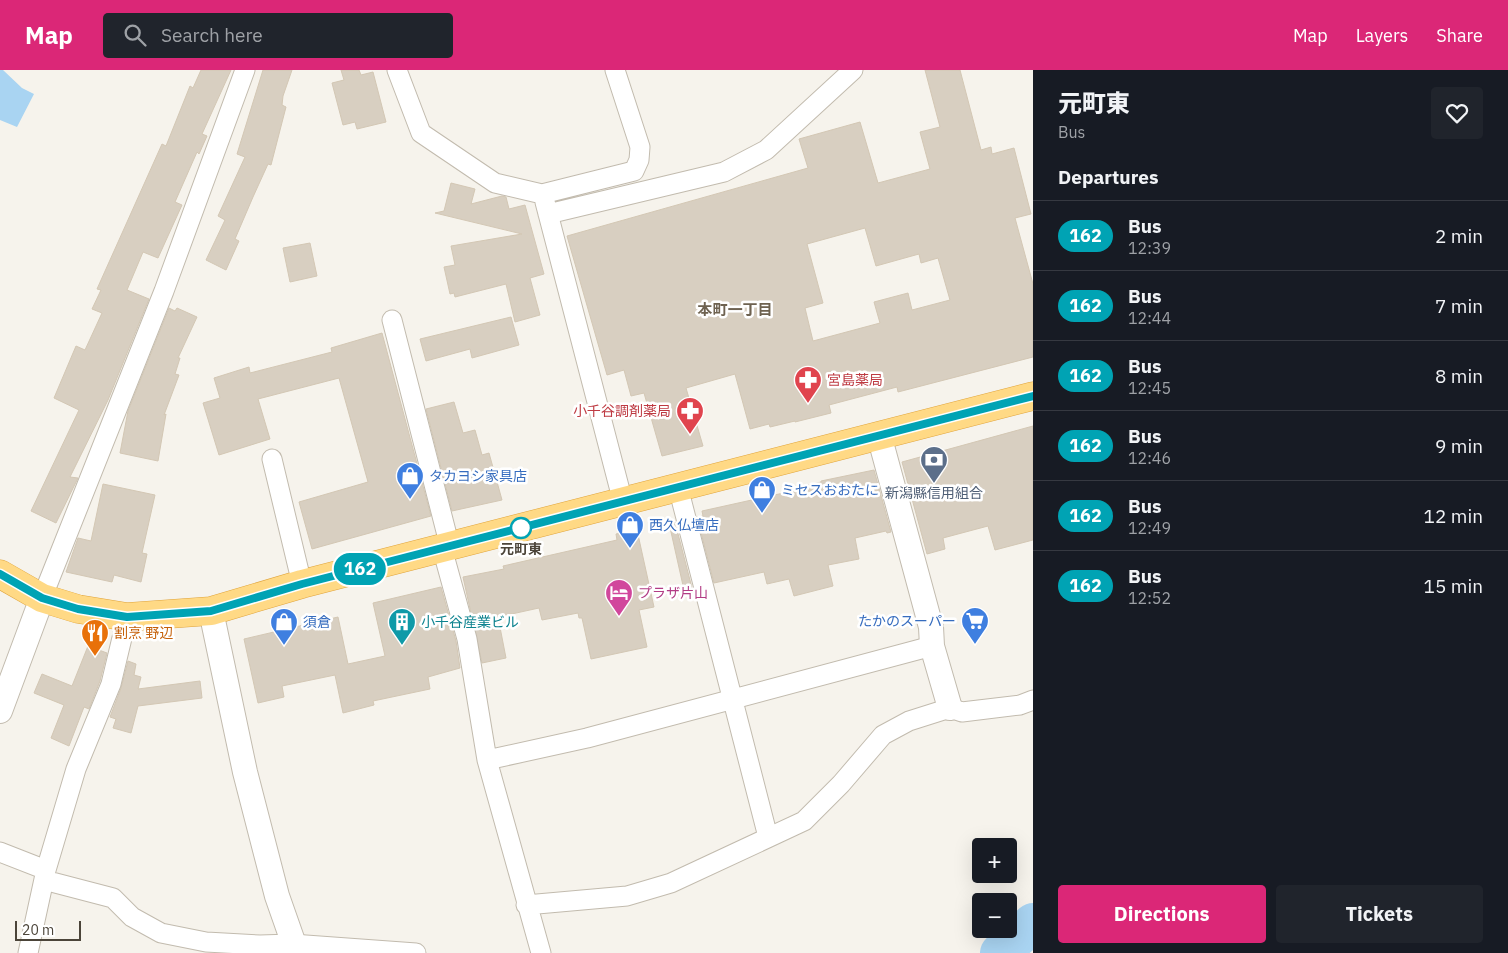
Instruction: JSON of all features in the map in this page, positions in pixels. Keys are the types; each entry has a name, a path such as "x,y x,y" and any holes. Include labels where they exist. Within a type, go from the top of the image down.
{"highway":[{"path":"0,574 42,598 78,609 127,617 211,611 302,584 1033,396"}],"street":[{"path":"0,711 42,598 164,291 245,70"},
{"path":"397,70 421,134 495,183 542,194 634,171 640,147 615,70"},
{"path":"548,214 724,172 766,150 853,70"},
{"path":"542,194 623,502"},
{"path":"392,320 467,639 487,760 526,905 541,953"},
{"path":"880,435 931,627 932,646 950,708"},
{"path":"272,459 302,584"},
{"path":"678,487 734,697 768,837"},
{"path":"211,611 245,772 277,896 295,948"},
{"path":"28,953 45,875 76,769 111,684 127,617"},
{"path":"487,760 587,738 734,697 932,646"},
{"path":"526,905 627,896 672,884 726,860 768,837 804,821 883,736 909,721 950,708 962,712 1020,705 1033,700"},
{"path":"0,852 45,875 112,898 132,917 161,933 206,942 416,953"}],"water":[{"path":"0,70 3,70 22,88 34,94 17,127 0,120"}],"building":[{"path":"201,70 231,70 202,134 207,136 199,154 197,152 175,202 182,205 158,258 143,252 127,290 149,299 108,400 70,477 78,478 56,523 31,511 79,410 54,398 76,346 85,350 102,313 92,309 101,290 97,289 162,144 166,146 190,86 193,88"},
{"path":"263,70 292,70 283,96 282,105 286,107 271,165 268,164 235,239 239,241 226,270 206,260 225,220 218,216 245,157 237,154"},
{"path":"341,70 359,70 361,75 373,72 386,122 357,129 355,122 343,125 332,83 344,80"},
{"path":"925,70 960,70 981,150 991,147 992,154 1014,148 1031,214 1015,218 1033,284 1033,357 898,392 897,387 829,405 831,413 770,427 769,424 750,429 735,374 686,388 703,446 662,456 644,393 631,396 624,370 607,375 567,236 808,168 799,139 860,122 878,183 930,169 920,132 940,127","holes":["865,228 876,266 919,254 921,263 938,258 950,300 912,310 908,293 874,302 880,323 813,341 805,308 823,303 807,244"]},
{"path":"451,183 475,189 471,204 502,196 506,197 509,209 525,205 544,274 530,278 540,315 515,322 506,284 455,297 454,293 450,294 444,267 455,265 451,246 522,234 435,213 444,211"},
{"path":"310,243 317,276 290,282 283,248"},
{"path":"169,308 175,311 177,308 197,317 178,358 180,358 175,374 179,375 164,415 166,414 158,461 120,453 128,411"},
{"path":"511,317 519,345 472,358 470,349 426,361 420,339"},
{"path":"382,333 431,516 312,549 299,502 368,482 339,378 258,399 270,439 219,455 203,403 220,398 214,378 249,367 250,373 332,352 331,348"},
{"path":"454,402 463,433 475,430 482,455 489,453 502,500 452,511 426,409"},
{"path":"1033,426 1033,540 995,550 988,526 943,538 945,549 927,554 902,462"},
{"path":"874,470 891,532 887,533 886,531 855,538 859,559 828,565 833,586 794,596 789,579 767,584 764,572 714,583 697,517 703,516 702,511 797,490 797,488 821,481"},
{"path":"103,484 155,495 142,553 147,554 141,582 114,575 112,582 66,572 78,538 91,541"},
{"path":"675,522 692,588 684,590 669,523"},
{"path":"637,530 654,607 639,610 647,647 591,659 582,618 579,618 578,613 542,620 539,608 498,617 506,658 482,663 463,577 504,569 503,566 617,540 616,534"},
{"path":"441,587 456,641 460,668 428,677 430,689 373,701 374,705 343,713 335,675 282,686 284,697 258,703 244,639 338,617 348,664 385,656 373,603"},
{"path":"88,646 107,653 100,681 89,709 84,707 69,746 51,738 64,705 34,693 42,674 72,686"},
{"path":"128,661 136,664 134,675 141,677 138,689 200,681 202,698 138,706 131,733 113,728 116,719 110,717 121,688"}],"waterway":[{"path":"1000,953 1033,923"}],"bus line":[{"name":"162","path":"0,574 42,598 78,609 127,617 211,611 302,584 1033,396"}],"place":[{"name":"宮島薬局","path":"808,404"},
{"name":"小千谷調剤薬局","path":"690,435"},
{"name":"新潟縣信用組合","path":"934,484"},
{"name":"タカヨシ家具店","path":"410,500"},
{"name":"ミセスおおたに","path":"762,514"},
{"name":"元町東","path":"521,528"},
{"name":"西久仏壇店","path":"630,549"},
{"name":"プラザ片山","path":"619,617"},
{"name":"たかのスーパー","path":"975,645"},
{"name":"須倉","path":"284,646"},
{"name":"小千谷産業ビル","path":"402,646"},
{"name":"割烹 野辺","path":"95,657"}],"district":[{"name":"本町一丁目","path":"735,310"}]}
